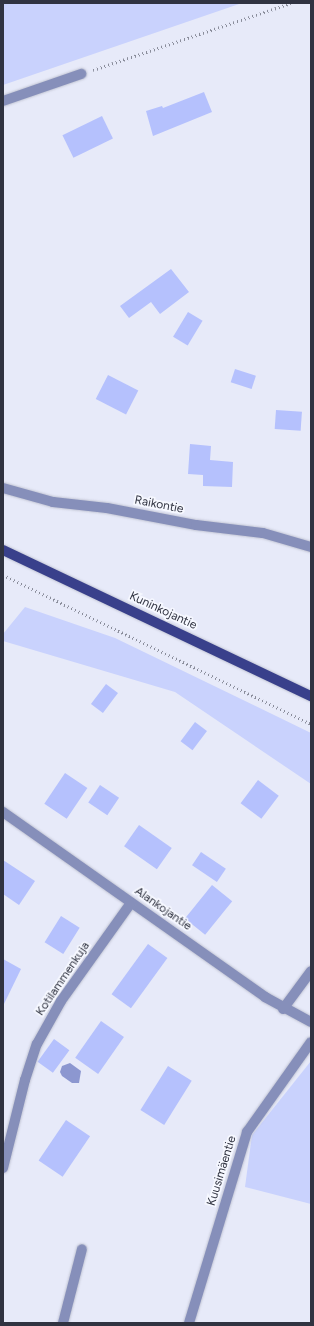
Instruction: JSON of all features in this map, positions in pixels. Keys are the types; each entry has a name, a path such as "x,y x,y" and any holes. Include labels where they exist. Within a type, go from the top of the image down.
{"main road":[{"name":"Kuninkojantie","path":"3,550 311,696"}],"street":[{"path":"3,101 81,74"},
{"name":"Raikontie","path":"3,488 53,502 107,508 196,526 263,533 311,547"},
{"name":"Alankojantie","path":"3,812 283,1009 311,1022"},
{"name":"Kotilammenkuja","path":"3,1168 25,1080 37,1044 61,1001 131,903"},
{"path":"283,1009 311,971"},
{"name":"Kuusimäentie","path":"189,1323 247,1132 311,1042"},
{"path":"63,1323 82,1249"}],"path":[{"path":"81,74 291,3"},
{"path":"3,575 311,724"}],"shaded area":[{"path":"3,3 242,3 3,85"},
{"path":"25,607 115,638 311,733 311,784 175,692 3,641 3,634"},
{"path":"311,1061 311,1204 245,1187 252,1135"},
{"path":"70,1063 81,1071 79,1083 72,1083 62,1076 60,1072 62,1066"}],"building":[{"path":"204,92 212,112 153,136 146,111 162,106 163,108"},
{"path":"102,116 113,138 73,158 62,135"},
{"path":"171,269 189,292 160,314 151,302 129,318 120,306"},
{"path":"188,312 203,321 188,346 173,337"},
{"path":"235,369 256,376 252,389 231,382"},
{"path":"108,375 138,390 126,414 96,399"},
{"path":"276,410 302,412 301,431 275,429"},
{"path":"190,444 211,446 210,460 233,462 232,487 203,486 203,475 188,474"},
{"path":"106,684 118,693 103,713 91,704"},
{"path":"195,722 207,731 193,750 181,741"},
{"path":"65,773 87,788 67,819 44,804"},
{"path":"258,780 279,796 261,819 241,803"},
{"path":"100,785 119,798 107,815 88,802"},
{"path":"139,825 172,848 157,869 124,846"},
{"path":"201,852 226,869 217,882 192,865"},
{"path":"3,860 35,881 19,905 3,894"},
{"path":"212,885 232,901 205,935 185,918"},
{"path":"61,916 80,928 63,954 45,942"},
{"path":"148,944 167,958 131,1008 112,994"},
{"path":"3,959 21,969 3,1006"},
{"path":"101,1021 124,1037 98,1074 75,1058"},
{"path":"54,1039 69,1050 53,1073 38,1062"},
{"path":"168,1066 192,1081 164,1125 140,1110"},
{"path":"66,1120 90,1136 63,1177 39,1161"}]}
